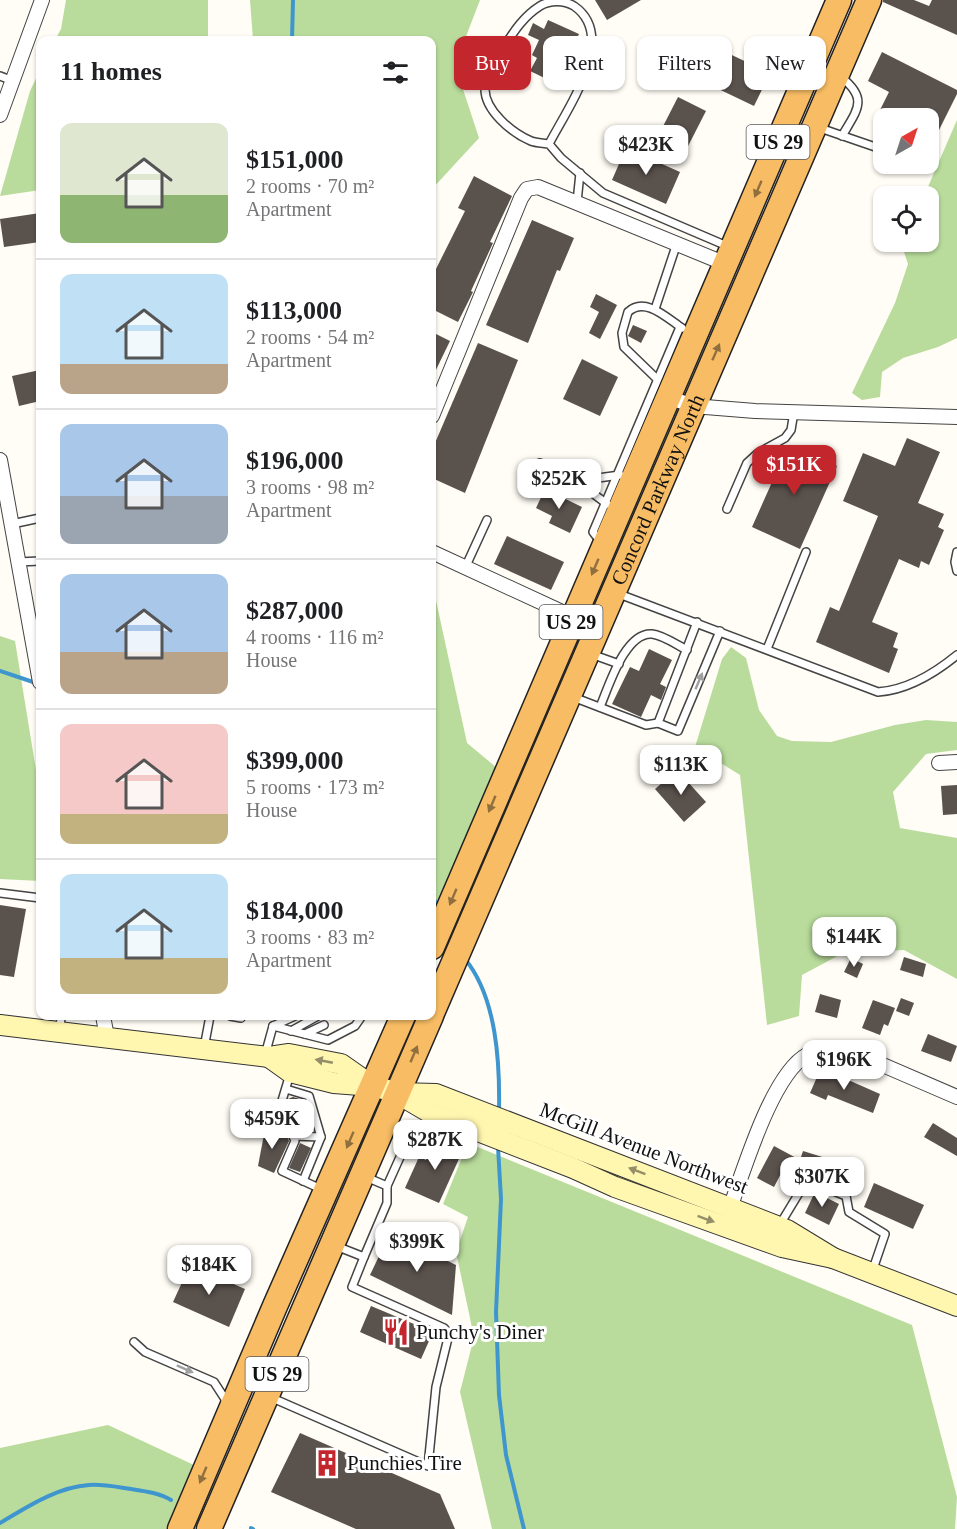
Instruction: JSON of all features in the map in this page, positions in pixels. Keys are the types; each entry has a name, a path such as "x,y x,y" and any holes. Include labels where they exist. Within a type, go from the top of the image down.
{"highway":[{"name":"Concord Parkway North","path":"436,938 606,541 612,507 662,389 687,331 729,256 839,0"},
{"name":"Concord Parkway North","path":"436,1003 869,0"},
{"path":"502,851 517,783 567,665 566,658 558,653"},
{"name":"US 29","path":"180,1529 401,1020"},
{"name":"Concord Parkway North","path":"209,1529 428,1020"},
{"path":"268,1396 267,1373 276,1343 319,1239 326,1194"},
{"path":"221,1503 224,1472 249,1402 243,1383"}],"main road":[{"path":"0,1025 60,1023 107,1037 267,1057 289,1054 340,1064 373,1086"},
{"path":"267,1057 288,1080 373,1086"},
{"name":"McGill Avenue Northwest","path":"373,1086 554,1139 778,1227 833,1257"},
{"name":"McGill Avenue Northwest","path":"432,1103 544,1158 615,1186 782,1247 833,1257"},
{"path":"573,1168 686,1202 703,1196"},
{"path":"833,1257 957,1306"}],"street":[{"path":"0,115 6,78 42,0"},
{"path":"436,406 521,198 527,189 538,187 677,243 729,256"},
{"path":"662,389 693,406 957,417"},
{"path":"0,460 36,657"},
{"path":"436,554 573,617"},
{"path":"939,763 957,762"},
{"path":"104,1020 107,1037"},
{"path":"730,1208 772,1099 797,1062 807,1055 820,1050 848,1050 957,1097"}],"lane":[{"path":"549,144 589,64 593,42 590,23 580,11 570,3 555,0 542,5 526,16 513,32 489,72 485,89 496,115 531,141 549,144 603,193 729,256"},
{"path":"837,74 856,90 858,99 855,114 842,136"},
{"path":"815,126 873,146"},
{"path":"577,202 580,173"},
{"path":"655,309 677,243"},
{"path":"662,389 624,347 623,328 628,312 632,308 655,309 687,331"},
{"path":"727,509 747,463 758,453 785,438 791,430 794,412"},
{"path":"540,463 587,483 595,495 612,507"},
{"path":"587,483 626,474"},
{"path":"12,524 36,519"},
{"path":"465,568 487,520"},
{"path":"767,650 806,552"},
{"path":"957,552 955,562 957,571"},
{"path":"18,562 36,561"},
{"path":"614,592 879,692 891,692 920,680 957,655"},
{"path":"658,723 697,622"},
{"path":"569,695 646,725 658,723 678,731 720,631"},
{"path":"600,707 627,646 639,635 654,634 687,650"},
{"path":"587,653 619,664"},
{"path":"0,893 36,898"},
{"path":"204,1050 209,1020"},
{"path":"273,1026 286,1020"},
{"path":"291,1031 311,1020"},
{"path":"273,1026 328,1040 355,1026 359,1020"},
{"path":"305,1034 324,1025"},
{"path":"267,1057 273,1026"},
{"path":"303,1181 321,1137 309,1096 288,1080 281,1104 295,1141 282,1171 326,1194"},
{"path":"293,1137 321,1137"},
{"path":"268,1396 428,1466 436,1387 449,1334 444,1328 351,1287 387,1203 387,1186 405,1146 417,1140"},
{"path":"362,1176 387,1186"},
{"path":"778,1227 802,1188 816,1184 846,1196 849,1212 885,1234 872,1272"},
{"path":"332,1244 364,1257"},
{"path":"134,1342 145,1352 214,1382 225,1399 226,1423"}],"green space":[{"path":"66,0 208,0 208,36 57,36 61,29"},
{"path":"250,0 480,0 466,36 454,36 454,90 463,90 479,138 436,185 436,36 253,36"},
{"path":"36,78 36,191 0,196 30,91"},
{"path":"957,120 957,338 938,347 903,358 882,372 880,397 862,400 852,393 895,303 908,264 904,252 939,252 939,186 928,186 934,174 939,174 939,161"},
{"path":"436,601 467,743 497,768 436,910"},
{"path":"0,636 15,641 36,770 36,881 0,879"},
{"path":"731,647 746,658 759,710 777,736 792,741 831,742 895,725 926,720 957,722 957,750 926,754 893,792 900,828 957,838 957,979 904,950 843,953 802,975 799,1016 767,1025 740,775 695,747 722,659"},
{"path":"468,1143 912,1325 957,1497 955,1529 492,1529 460,1392 474,1337 456,1252 468,1217 443,1204"},
{"path":"108,1425 194,1465 166,1529 0,1529 0,1448"}],"building":[{"path":"595,0 641,0 607,20"},
{"path":"883,0 914,0 929,6 932,0 957,0 957,35 883,2"},
{"path":"548,20 579,34 578,36 543,36 543,77 531,71 537,58 532,55 539,40 528,35 533,23 544,29"},
{"path":"882,52 957,90 957,94 939,130 939,108 881,108 889,92 868,81"},
{"path":"732,55 744,61 744,90 762,90 754,106 721,90 732,90"},
{"path":"678,97 706,111 684,154 656,140"},
{"path":"626,148 680,172 666,204 612,180"},
{"path":"474,176 512,196 490,242 493,243 458,322 436,311 436,269 465,211 458,208"},
{"path":"36,214 36,243 4,247 0,219"},
{"path":"532,220 574,238 560,271 557,270 528,343 486,325"},
{"path":"596,294 617,305 600,339 589,333 599,312 590,307"},
{"path":"633,325 647,331 641,343 628,336"},
{"path":"436,334 450,341 436,370"},
{"path":"478,343 518,360 465,493 436,480 436,441"},
{"path":"582,359 618,377 600,416 563,399"},
{"path":"36,371 36,402 19,406 12,376"},
{"path":"907,438 940,452 918,503 944,514 938,527 944,530 929,565 921,561 919,568 899,559 872,622 898,633 893,647 898,649 889,673 816,642 830,607 839,611 878,516 843,501 863,453 895,466"},
{"path":"790,445 837,466 800,549 752,527 777,471 767,467 773,454 784,459"},
{"path":"545,489 582,507 570,533 549,523 552,516 536,508"},
{"path":"507,536 564,562 551,590 494,564"},
{"path":"649,649 672,660 660,684 666,687 661,700 651,695 641,717 612,704 630,667 639,671"},
{"path":"677,770 706,802 684,822 655,789"},
{"path":"957,785 957,814 943,815 941,786"},
{"path":"0,905 26,909 14,977 0,975"},
{"path":"904,957 926,964 923,977 900,970"},
{"path":"851,958 863,964 857,978 844,972"},
{"path":"820,994 841,1000 837,1018 815,1012"},
{"path":"901,998 914,1003 909,1016 896,1011"},
{"path":"873,1000 895,1008 888,1026 884,1024 880,1035 862,1028"},
{"path":"928,1034 957,1046 951,1062 921,1051"},
{"path":"821,1068 880,1094 873,1113 828,1095 826,1100 810,1093"},
{"path":"293,1097 300,1099 308,1120 295,1125 287,1104 288,1099"},
{"path":"933,1123 957,1138 957,1156 924,1137"},
{"path":"265,1129 288,1138 289,1141 274,1173 258,1166"},
{"path":"437,1137 463,1150 439,1203 405,1188 419,1157 426,1160"},
{"path":"300,1143 311,1148 300,1172 289,1168"},
{"path":"774,1146 800,1160 803,1151 832,1160 826,1178 786,1164 774,1187 757,1178"},
{"path":"874,1183 924,1205 913,1229 864,1207"},
{"path":"815,1192 839,1204 829,1225 805,1213"},
{"path":"390,1233 456,1265 452,1315 370,1275"},
{"path":"190,1265 245,1289 229,1327 173,1302"},
{"name":"Punchy's Diner","path":"371,1306 433,1332 421,1359 360,1332"},
{"name":"Punchies Tire","path":"300,1433 440,1494 455,1529 356,1529 271,1492"}],"waterway":[{"path":"292,36 293,0"},
{"path":"0,671 36,683"},
{"path":"436,904 438,908"},
{"path":"465,959 476,975 490,1012 499,1073 499,1112"},
{"path":"498,1147 501,1199 496,1312 499,1395 506,1455 524,1529"},
{"path":"0,1523 43,1499 77,1487 94,1485 115,1487 152,1493 171,1500"}],"place":[{"name":"Punchy's Diner","path":"396,1332"},
{"name":"Punchies Tire","path":"327,1463"}]}
